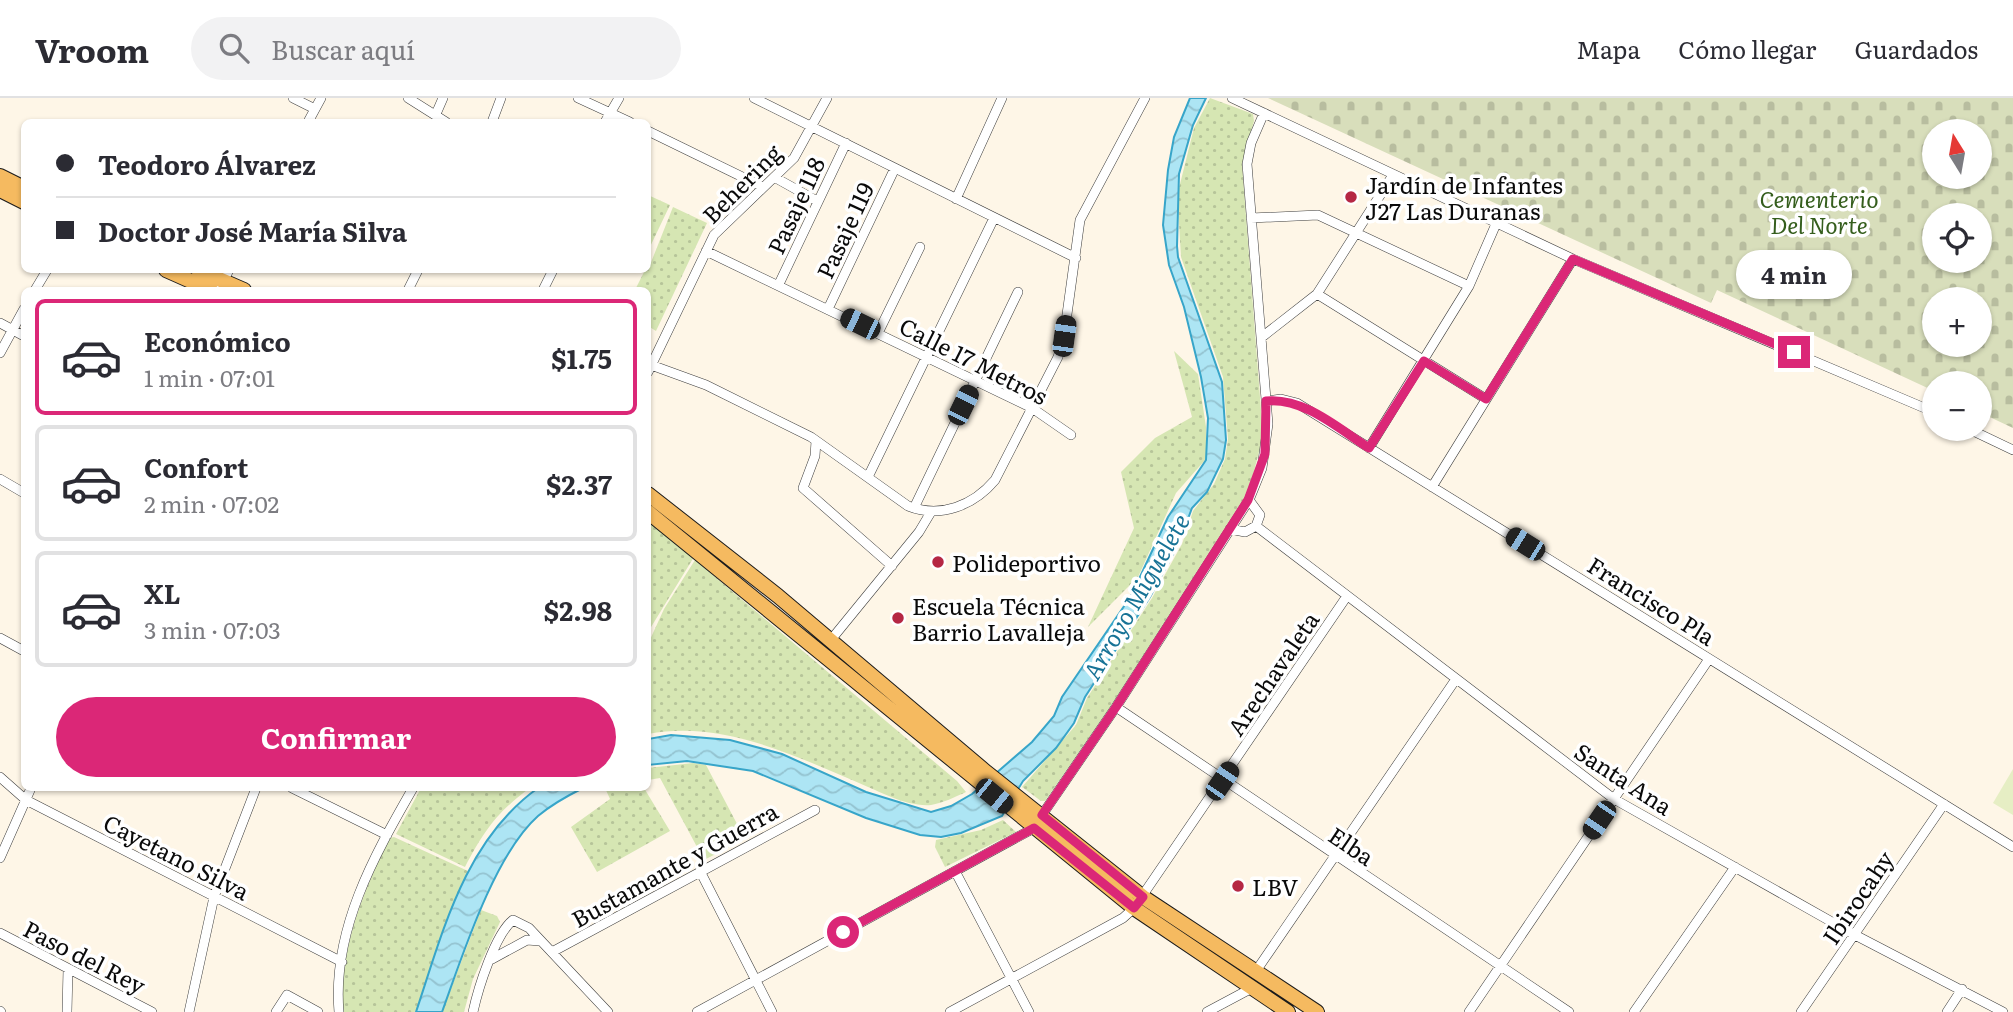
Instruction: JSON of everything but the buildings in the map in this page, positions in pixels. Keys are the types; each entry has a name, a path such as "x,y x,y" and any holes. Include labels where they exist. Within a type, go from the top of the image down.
{"main road":[{"path":"0,176 21,186"},
{"path":"0,190 21,200"},
{"path":"178,273 220,283"},
{"path":"203,273 220,283"},
{"path":"651,496 778,596 981,776"},
{"path":"651,514 1018,806 1034,828 1287,1012"},
{"path":"1018,806 1042,815 1138,903 1256,971 1317,1012"}],"street":[{"path":"293,98 315,109"},
{"path":"310,119 321,98"},
{"path":"408,98 442,119"},
{"path":"436,114 443,98"},
{"path":"493,119 501,98"},
{"path":"578,98 608,118 619,98"},
{"path":"754,98 1076,258"},
{"name":"Behering","path":"651,364 706,251 723,225 801,149 827,98"},
{"path":"956,199 1002,98"},
{"path":"651,369 706,385 816,440 914,509 931,512 957,508 986,491 1000,472 1058,357 1064,336 1080,220 1145,98"},
{"path":"1237,99 1573,259 1922,407"},
{"path":"1042,815 1116,707 1248,500 1265,454 1266,401 1248,153 1264,113"},
{"path":"651,132 763,187"},
{"name":"Pasaje 118","path":"779,284 846,143"},
{"name":"Pasaje 119","path":"828,309 895,168"},
{"path":"1262,337 1317,294 1393,174"},
{"path":"774,177 817,201"},
{"path":"1251,218 1318,215 1469,286"},
{"path":"868,477 994,218"},
{"path":"1369,448 1469,286 1496,224"},
{"path":"878,333 919,247"},
{"name":"Calle 17 Metros","path":"706,251 1032,408 1070,435"},
{"path":"1432,487 1573,259"},
{"path":"914,509 1018,292"},
{"path":"1317,294 1486,399"},
{"path":"0,353 21,315"},
{"path":"0,323 21,334"},
{"name":"Francisco Pla","path":"1266,401 1297,403 2013,847"},
{"path":"816,440 815,457 803,488 892,566"},
{"path":"1992,440 2013,450"},
{"path":"815,457 830,448"},
{"path":"0,479 21,491"},
{"path":"1230,529 1245,532 1256,526 1259,515 1248,500"},
{"path":"830,641 892,566 931,512"},
{"name":"Santa Ana","path":"1256,526 1614,799 1855,935 2003,1012"},
{"path":"767,609 778,596"},
{"name":"Arechavaleta","path":"950,1012 1123,918 1138,903 1347,596"},
{"path":"0,638 21,647"},
{"path":"1469,1012 1709,659"},
{"path":"1256,971 1456,679"},
{"name":"Elba","path":"1116,707 1222,781 1569,1012"},
{"name":"Cayetano Silva","path":"0,777 26,800 342,962"},
{"path":"0,858 30,791"},
{"path":"189,1012 214,897 255,791"},
{"path":"298,791 387,835"},
{"path":"339,1012 342,962 361,885 411,791"},
{"name":"Ibirocahy","path":"1801,1012 1944,804"},
{"name":"Bustamante y Guerra","path":"552,952 815,810"},
{"path":"697,1012 1034,828"},
{"path":"1634,1012 1735,867"},
{"path":"701,871 772,1012"},
{"path":"955,871 1029,1012"},
{"path":"472,1012 491,960 507,926 513,920 524,923 608,1012"},
{"name":"Paso del Rey","path":"0,933 152,1012"},
{"path":"491,960 527,940 540,941"},
{"path":"67,1012 68,969"},
{"path":"1208,1012 1252,988"},
{"path":"1947,1012 1962,989"},
{"path":"276,1012 287,995 318,1012"}],"green space":[{"path":"1210,98 1253,114 1254,121 1242,164 1263,436 1244,498 1110,707 1045,801 1041,801 1022,787 1076,725 1087,698 1152,598 1182,544 1193,511 1214,484 1225,459 1228,439 1223,377 1181,257 1179,223 1179,188 1194,128"},
{"name":"Cementerio Del Norte","path":"1268,98 2013,98 2013,428 1992,418 1992,371 1922,371 1922,385 1717,290 1711,303"},
{"path":"651,196 670,205 651,245"},
{"path":"673,207 707,223 656,331 651,328 651,287 636,287 644,273 651,273 651,262"},
{"path":"1174,351 1198,374 1206,427 1206,459 1176,493 1138,577 1088,627 1134,528 1121,472 1155,438 1192,417"},
{"path":"651,522 694,557 651,627"},
{"path":"695,560 957,781 966,792 931,805 913,804 783,752 730,736 676,731 651,734 651,637 664,609"},
{"path":"693,763 706,765 745,839 704,860 660,778 651,780 651,768"},
{"path":"2013,769 2013,815 1993,803"},
{"path":"419,791 526,791 492,823 465,867 396,834"},
{"path":"606,791 646,791 670,831 597,872 571,827 610,799"},
{"path":"1003,820 1016,832 945,867 935,847 936,840 981,830"},
{"path":"394,837 468,871 416,1012 342,1012 345,966 355,922 380,859 390,838"},
{"path":"481,910 497,916 500,922 473,979 464,1012 442,1012"}],"water":[{"name":"Arroyo Miguelete","path":"1190,98 1206,98 1193,125 1179,174 1177,246 1178,257 1222,382 1226,440 1223,459 1207,492 1192,508 1179,543 1150,597 1085,697 1074,723 1056,748 1023,781 1002,816 961,833 941,837 920,835 866,818 753,771 687,761 651,765 651,738 671,735 730,740 782,754 866,792 931,812 951,806 972,794 1032,742 1054,716 1062,697 1131,596 1168,517 1206,460 1208,418 1201,377 1184,307 1169,265 1163,225 1174,137"},
{"path":"534,791 577,791 538,816 507,855 481,908 442,1012 416,1012 447,919 460,889 474,860 513,809"}],"place":[{"name":"Jardín de Infantes J27 Las Duranas","path":"1351,197"},
{"name":"Polideportivo","path":"938,562"},
{"name":"Escuela Técnica Barrio Lavalleja","path":"898,618"},
{"name":"LBV","path":"1238,886"}],"route":[{"path":"843,932 1034,828 1134,908 1143,897 1042,815 1116,707 1248,500 1257,482 1265,454 1268,424 1266,401 1289,400 1297,403 1369,448 1424,361 1486,399 1573,259 1794,352"}]}
